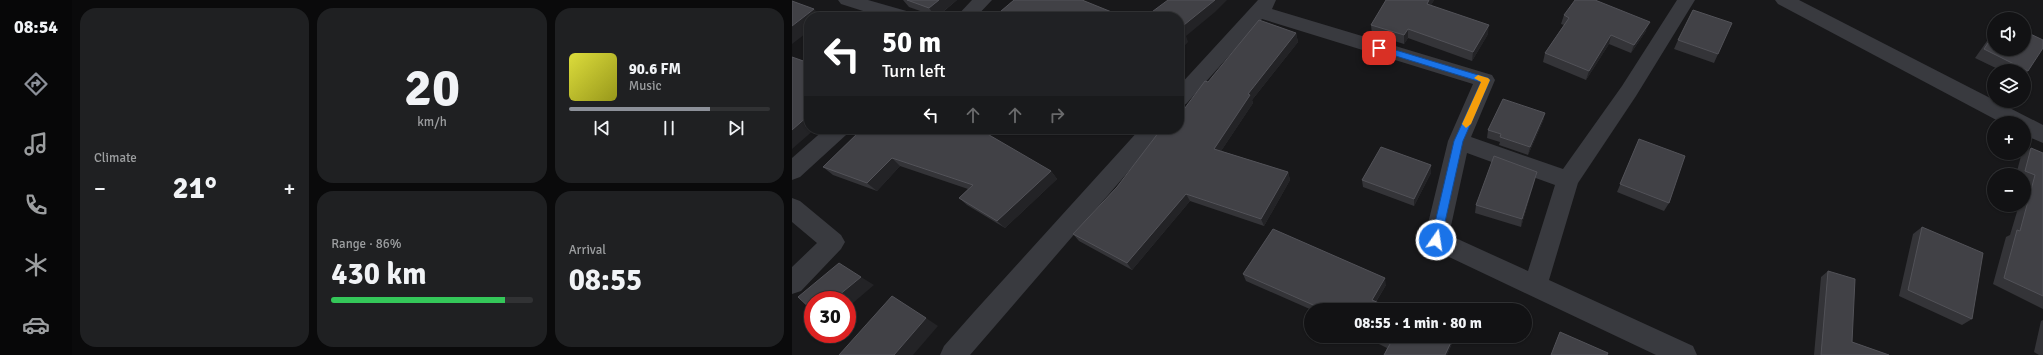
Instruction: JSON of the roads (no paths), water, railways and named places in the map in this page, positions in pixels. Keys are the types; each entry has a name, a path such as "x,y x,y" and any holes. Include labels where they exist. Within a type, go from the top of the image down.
{"street":[{"path":"847,0 887,12"},
{"path":"970,12 983,0"},
{"path":"1535,285 1568,180 1630,90 1686,0"},
{"path":"1784,0 2007,116"},
{"path":"1184,93 1263,6 1485,80 1459,141 1436,240 1684,355"},
{"path":"2031,129 2043,135"},
{"path":"792,171 833,134"},
{"path":"954,355 982,320 1149,134"},
{"path":"1459,141 1568,180"},
{"path":"792,208 833,242 792,283"}]}
